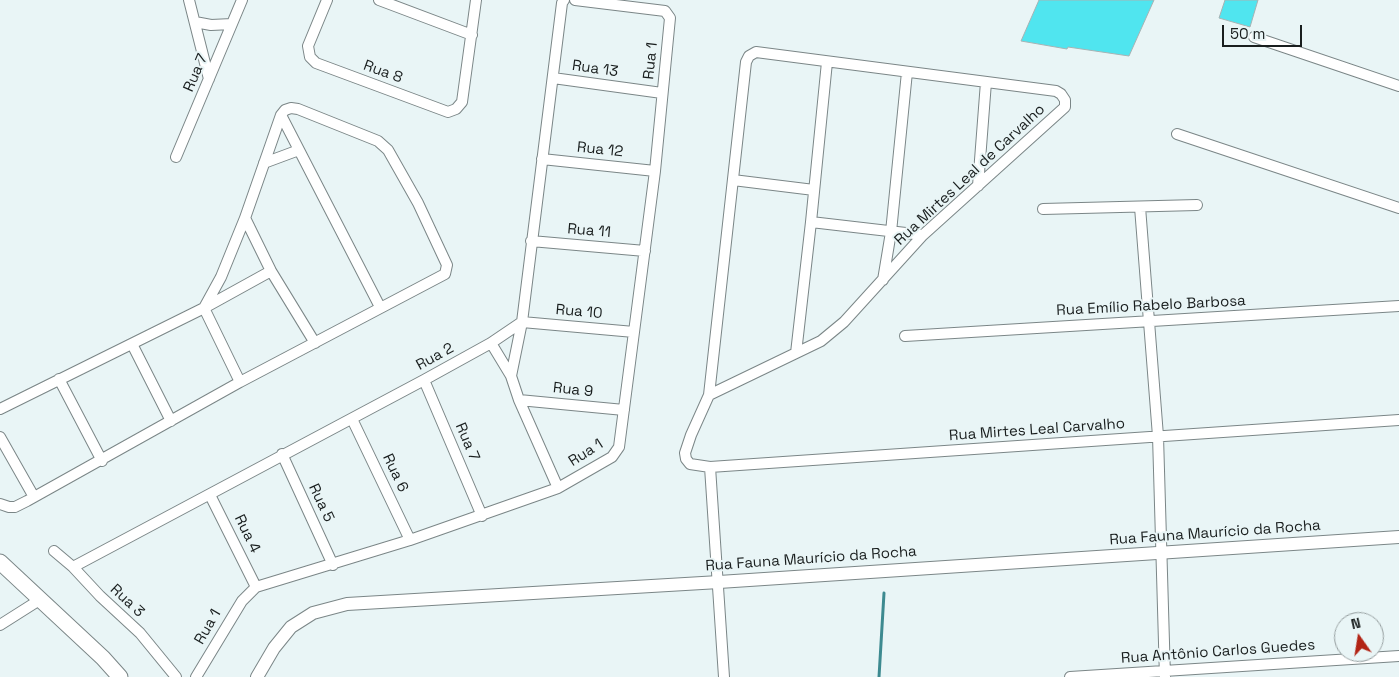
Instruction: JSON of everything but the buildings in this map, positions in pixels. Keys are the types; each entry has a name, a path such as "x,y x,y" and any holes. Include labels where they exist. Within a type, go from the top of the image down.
{"main road":[{"path":"0,562 104,658 120,677"}],"street":[{"path":"189,0 209,79"},
{"name":"Rua 7","path":"176,156 242,0"},
{"name":"Rua 8","path":"327,0 308,46 310,57 316,63 448,112 456,109 462,102 472,35"},
{"path":"379,0 472,35 476,0"},
{"path":"511,376 522,322 562,3 564,0"},
{"name":"Rua 1","path":"196,677 242,601 256,588 410,540 558,488 612,457 619,447 645,251 670,18 665,11 575,0"},
{"path":"195,22 212,25 232,24"},
{"path":"1254,37 1399,86"},
{"name":"Rua Mirtes Leal de Carvalho","path":"684,453 709,395 746,62 749,56 756,52 1056,91 1061,94 1065,100 1065,107 923,235 844,322 821,341 709,395"},
{"path":"796,353 827,62"},
{"name":"Rua Mirtes Leal de Carvalho","path":"883,280 891,232 907,72"},
{"name":"Rua 13","path":"553,78 662,93"},
{"path":"978,186 986,82"},
{"path":"0,504 15,507 34,497 240,382 444,274 447,270 447,265 418,203 388,150 378,141 298,109 291,108 285,110 282,115 245,218 221,277 204,308"},
{"path":"282,115 380,307"},
{"path":"1177,134 1399,208"},
{"path":"264,163 299,150"},
{"name":"Rua 12","path":"542,159 654,171"},
{"path":"733,180 814,190"},
{"path":"1043,209 1197,205"},
{"path":"1140,207 1158,436 1165,674"},
{"path":"245,218 271,271 315,343"},
{"path":"811,222 923,235"},
{"name":"Rua 11","path":"531,241 645,251"},
{"path":"0,408 204,308 271,271"},
{"name":"Rua Emílio Rabelo Barbosa","path":"905,336 1399,306"},
{"path":"204,308 240,382"},
{"name":"Rua 10","path":"522,322 634,332"},
{"name":"Rua 2","path":"73,567 424,380 491,343 522,322"},
{"path":"491,343 511,376 519,400 558,488"},
{"path":"132,344 171,421"},
{"path":"59,379 102,460"},
{"name":"Rua 7","path":"424,380 482,516"},
{"name":"Rua 9","path":"519,400 624,410"},
{"name":"Rua 6","path":"352,419 410,540"},
{"name":"Rua Mirtes Leal Carvalho","path":"684,453 690,464 710,468 1399,420"},
{"path":"0,437 34,497"},
{"name":"Rua 5","path":"282,454 333,565"},
{"path":"710,468 724,677"},
{"name":"Rua 4","path":"210,495 256,588"},
{"name":"Rua Fauna Maurício da Rocha","path":"256,677 274,648 292,627 313,613 347,604 718,582 1399,537"},
{"name":"Rua 3","path":"54,551 73,567 140,634 176,677"},
{"path":"0,625 41,599"},
{"name":"Rua Antônio Carlos Guedes","path":"1070,677 1165,674 1399,656"}],"waterway":[{"path":"879,677 884,593"}]}
